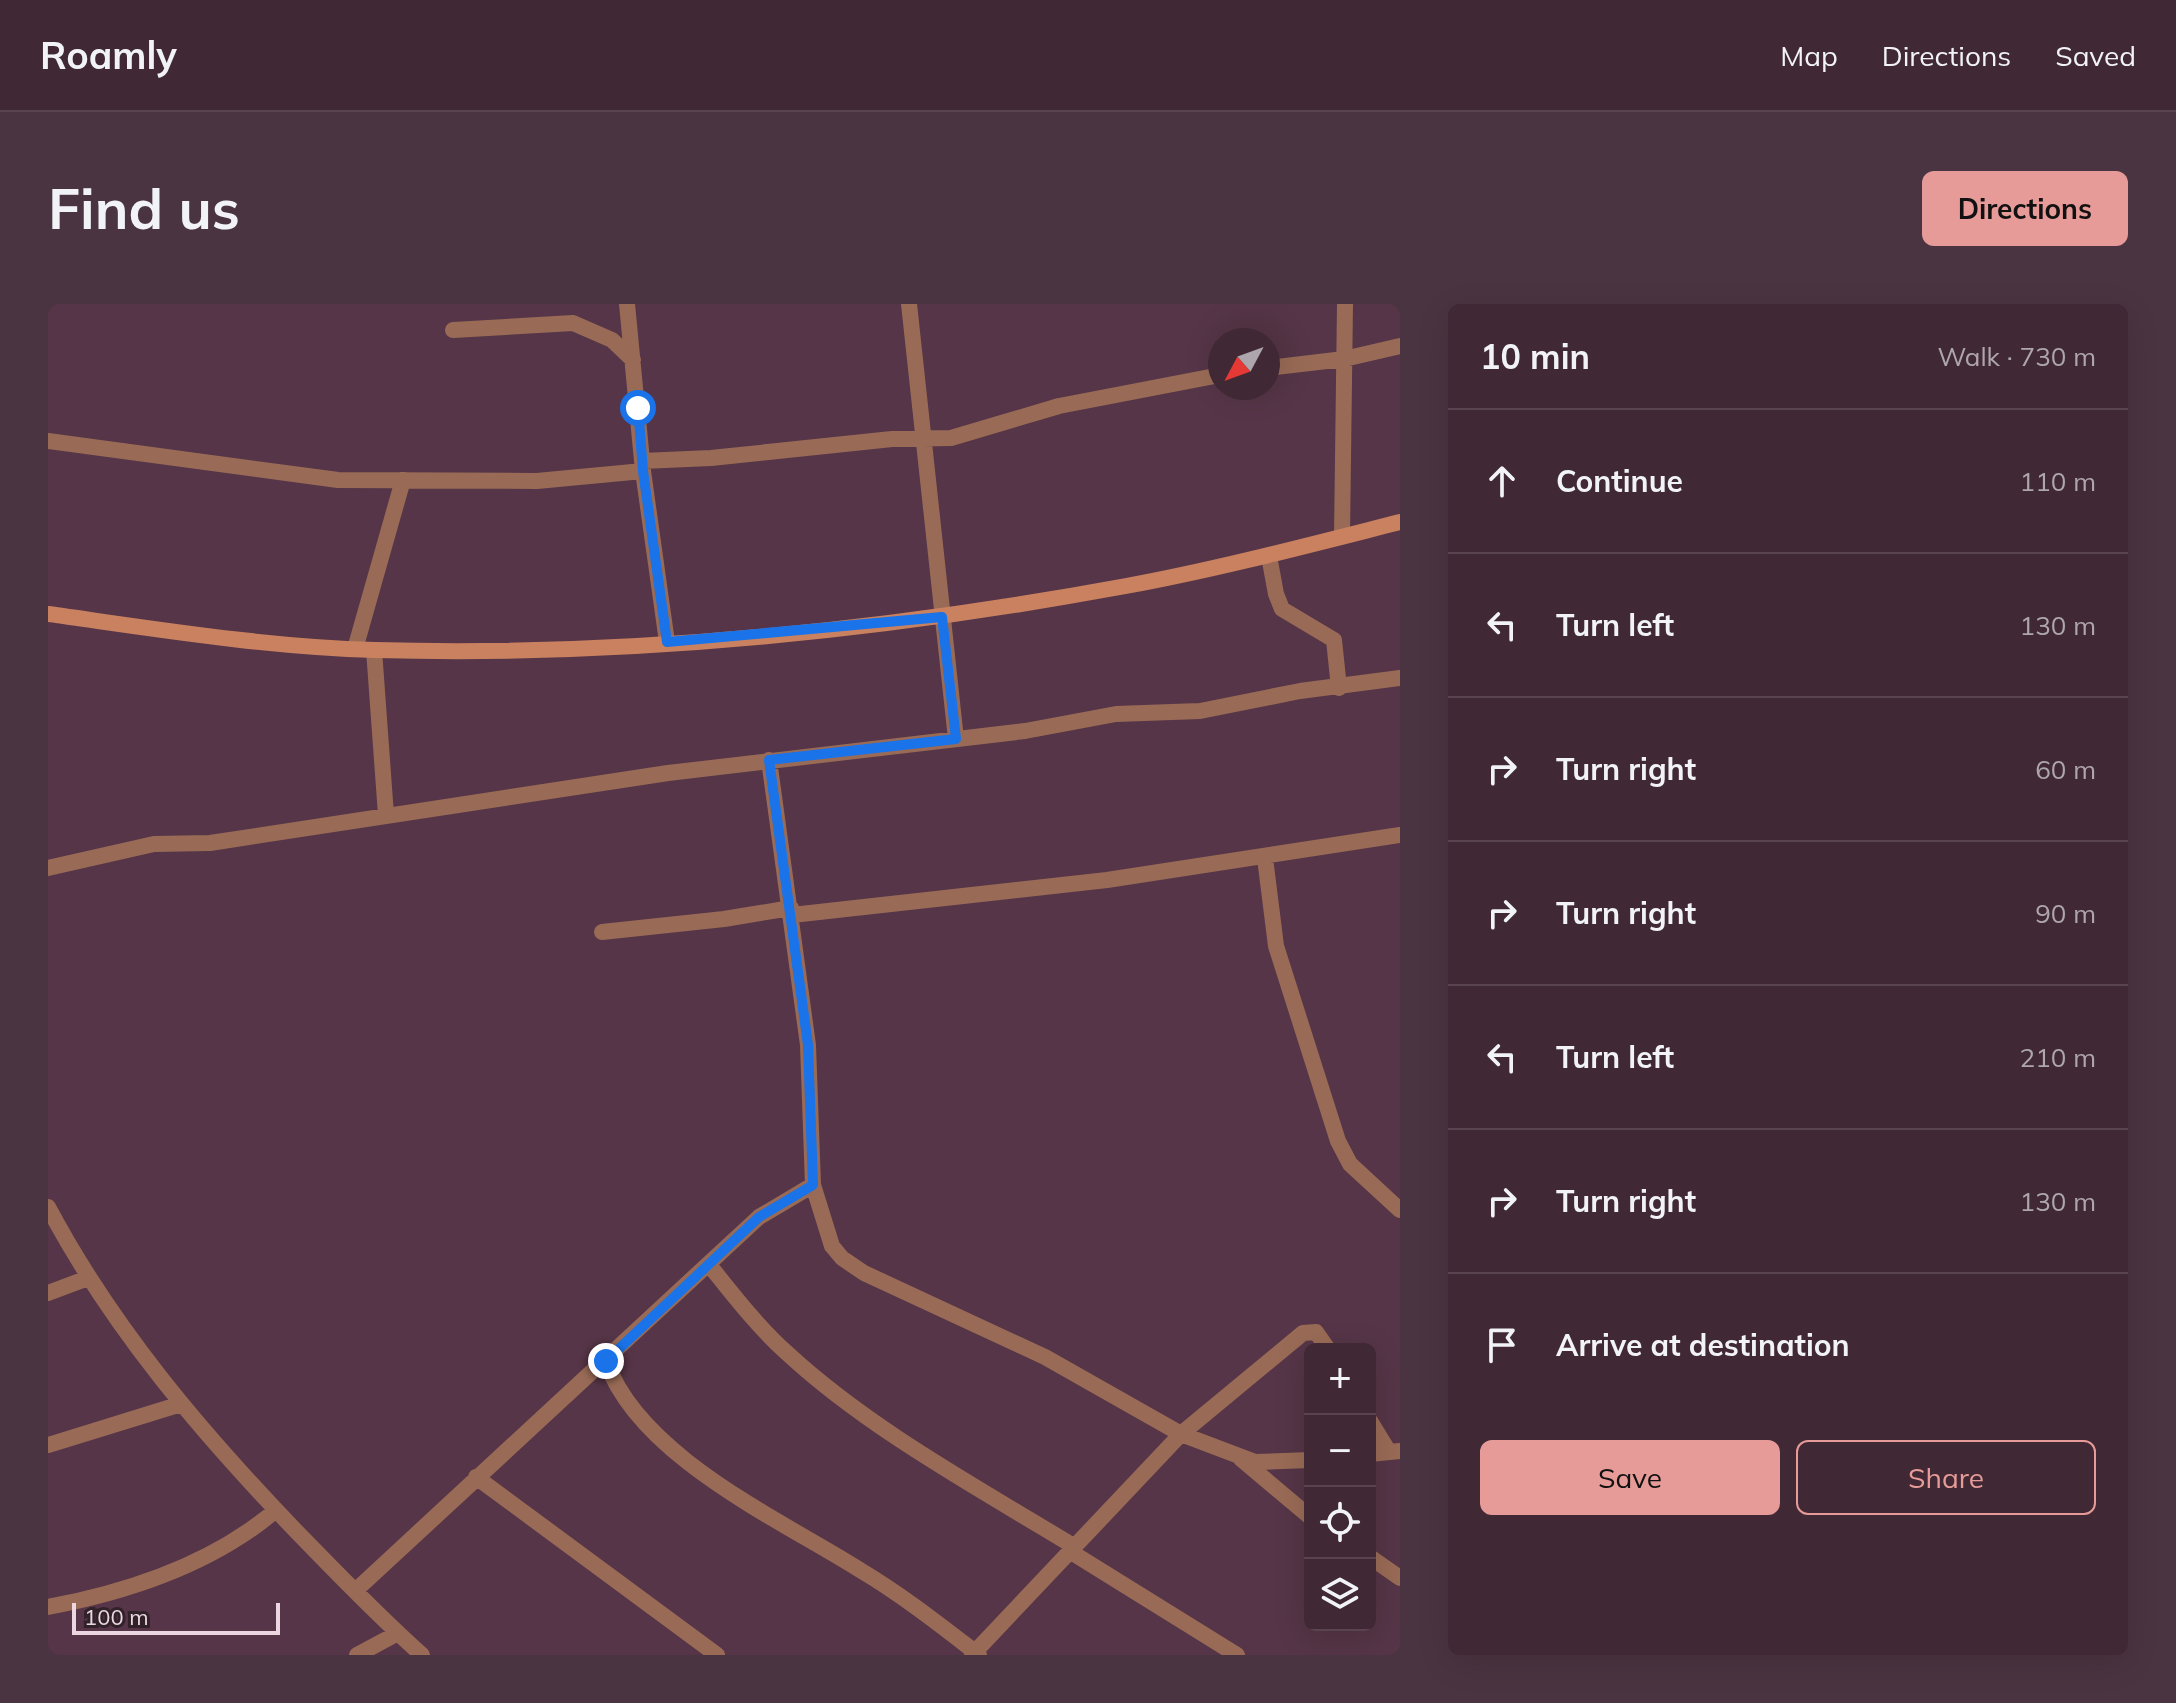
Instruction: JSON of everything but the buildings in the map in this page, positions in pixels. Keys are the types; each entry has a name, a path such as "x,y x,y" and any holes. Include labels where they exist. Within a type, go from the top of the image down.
{"main road":[{"path":"48,614 186,633 374,650 517,649 667,642 942,617 1128,586 1269,556 1400,522"}],"street":[{"path":"627,304 643,466 667,642"},
{"path":"909,304 956,739"},
{"path":"1342,536 1345,304"},
{"path":"453,330 573,323 612,340 633,360"},
{"path":"1280,367 1344,359 1400,346"},
{"path":"49,446 153,452 307,478 526,482 711,458 972,433 1028,414 1208,377"},
{"path":"355,649 403,480"},
{"path":"1269,556 1282,609 1334,640 1339,688"},
{"path":"374,650 386,815"},
{"path":"48,868 154,844 210,843 769,760 956,739 1116,714 1200,711 1300,691 1400,678"},
{"path":"769,760 808,1045 813,1185 832,1246 853,1267 1045,1357 1181,1434 1240,1459 1270,1463 1304,1460"},
{"path":"602,932 1265,858 1400,835"},
{"path":"1265,858 1276,946 1338,1141 1350,1164 1400,1210"},
{"path":"355,1591 769,1209 813,1185"},
{"path":"48,1207 88,1278 181,1404 276,1510 422,1655"},
{"path":"710,1266 769,1335 806,1370 937,1461 1237,1655"},
{"path":"48,1293 88,1278"},
{"path":"606,1361 614,1382 633,1408 689,1461 892,1590 975,1654 1181,1434 1303,1333 1316,1332 1324,1343"},
{"path":"48,1445 181,1404"},
{"path":"1376,1429 1394,1452"},
{"path":"1240,1459 1304,1512"},
{"path":"476,1477 717,1655"},
{"path":"48,1607 100,1596 207,1556 243,1537 276,1510"},
{"path":"1373,1559 1400,1578"},
{"path":"357,1655 398,1633"}],"route":[{"path":"606,1361 759,1217 782,1200 813,1185 808,1045 769,760 956,739 942,617 667,642 643,471 638,408"}]}
